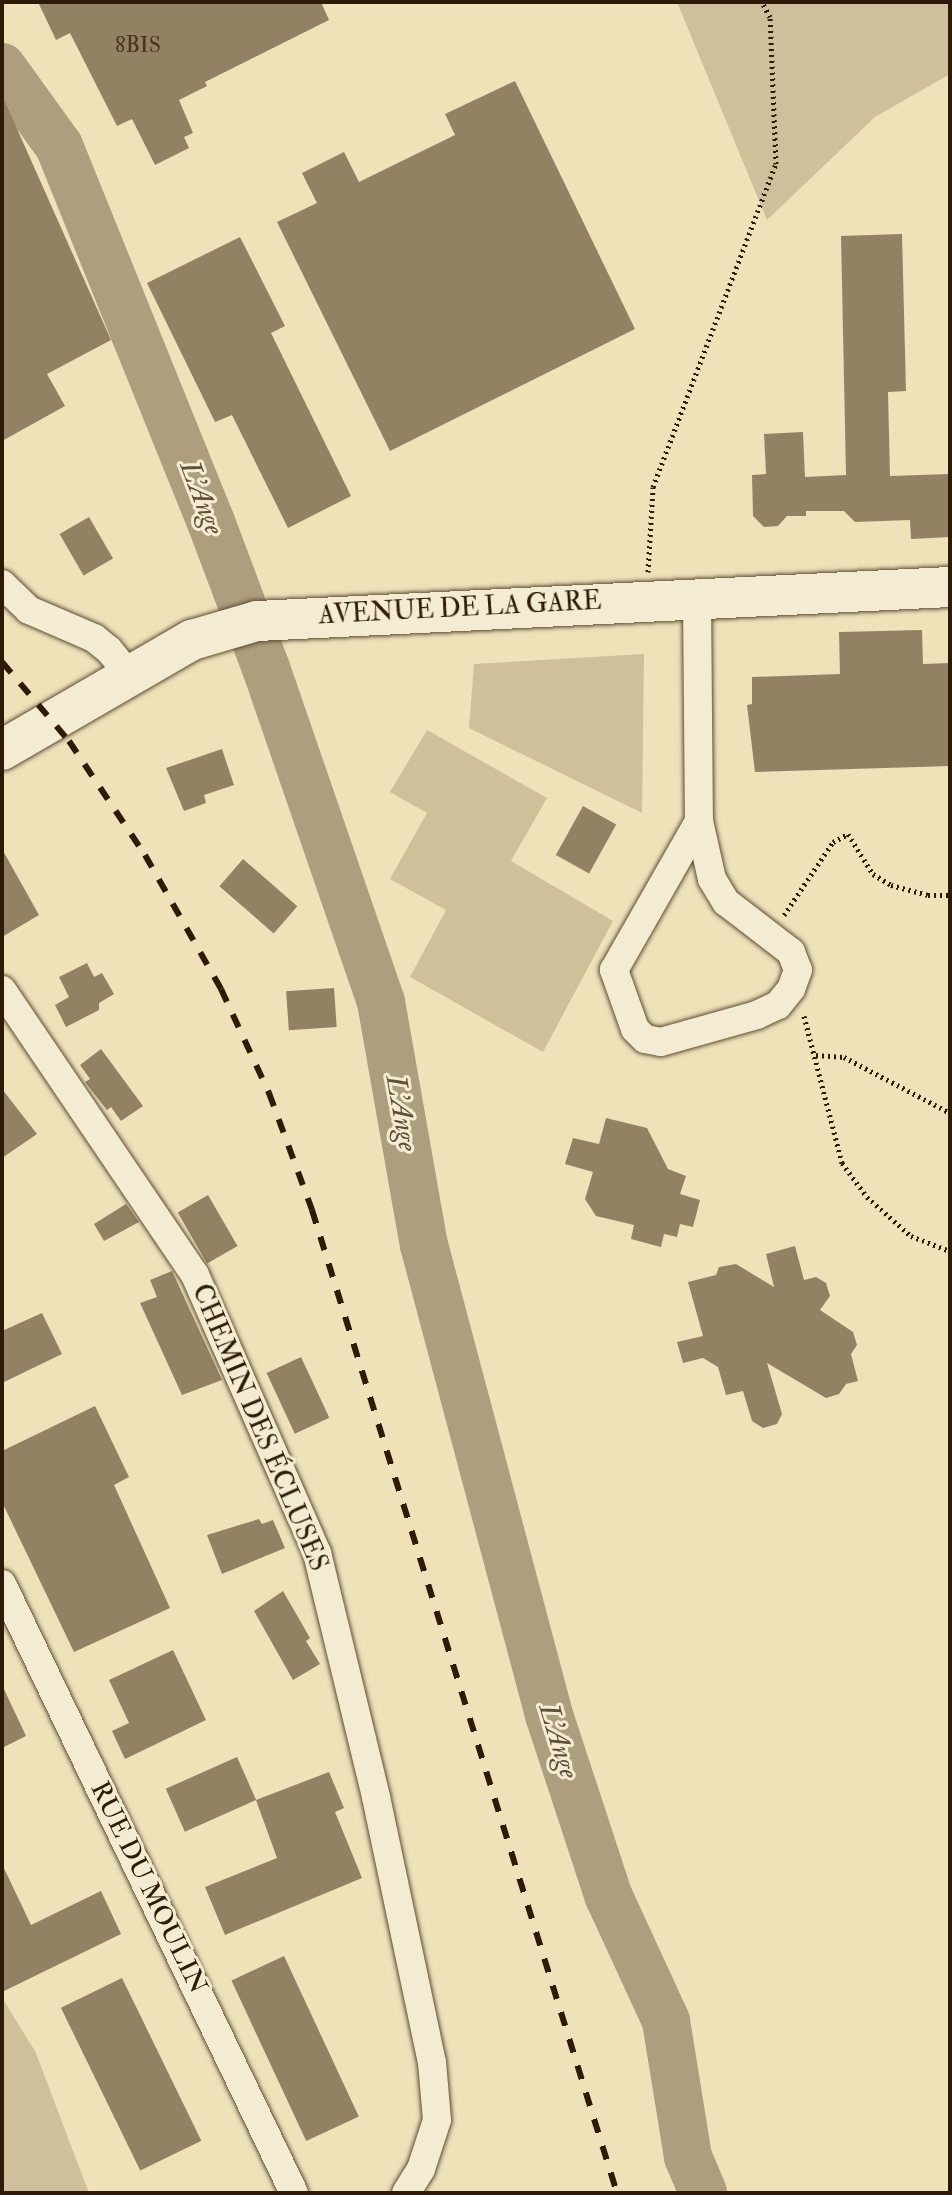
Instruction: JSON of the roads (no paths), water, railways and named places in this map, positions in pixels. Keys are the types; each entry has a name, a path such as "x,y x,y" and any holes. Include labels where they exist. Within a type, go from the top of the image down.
{"street":[{"path":"2,584 29,610 94,638 109,650 129,675"},
{"name":"AVENUE DE LA GARE","path":"2,750 192,640 225,628 289,617 697,598 950,591"},
{"path":"697,598 699,821 712,879 726,902 791,952 798,970 791,989 778,1005 757,1015 661,1042 645,1039 635,1029 614,970 699,821"},
{"name":"CHEMIN DES ÉCLUSES","path":"2,990 195,1275 317,1553 376,1797 432,2062 437,2120 421,2169 406,2193"},
{"name":"RUE DU MOULIN","path":"2,1584 294,2193"}],"waterway":[{"name":"L'Ange","path":"2,67 59,146 211,522 266,668 381,1002 424,1245 549,1715 609,1897 666,2021 688,2157 703,2193"}],"railway":[{"path":"2,662 69,741 145,855 221,989 269,1093 312,1210 617,2193"}]}
